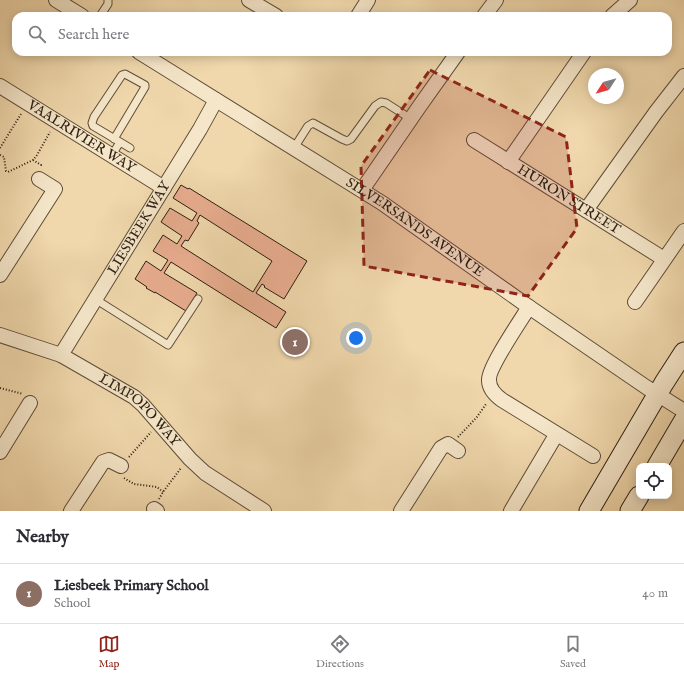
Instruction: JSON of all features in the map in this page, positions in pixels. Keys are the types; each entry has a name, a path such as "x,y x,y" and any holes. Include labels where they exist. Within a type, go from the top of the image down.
{"main road":[{"path":"589,511 684,352"},
{"path":"659,463 684,420"},
{"path":"630,511 637,499"}],"street":[{"path":"56,0 76,12"},
{"path":"360,12 368,0"},
{"path":"487,12 496,0"},
{"path":"616,12 630,0"},
{"path":"255,1 270,12"},
{"name":"SILVERSANDS AVENUE","path":"145,56 362,190 529,307 684,411"},
{"path":"362,190 455,56"},
{"path":"508,162 581,56"},
{"path":"586,210 656,112 684,76"},
{"name":"VAALRIVIER WAY","path":"0,86 164,188"},
{"name":"LIESBEEK WAY","path":"61,354 164,188 216,100"},
{"name":"HURON STREET","path":"474,140 664,259"},
{"path":"0,275 55,189 39,179"},
{"path":"635,302 684,231"},
{"path":"529,307 492,368 489,381 494,394 556,435 593,456"},
{"name":"LIMPOPO WAY","path":"0,334 61,354 134,397 190,459 208,476 264,511"},
{"path":"0,452 30,403"},
{"path":"511,511 556,435"},
{"path":"401,511 441,448 444,445 455,448"},
{"path":"71,511 103,462 109,460 121,466"}],"lane":[{"path":"103,12 108,4 108,0"},
{"path":"112,155 117,141 145,88 144,85 127,74 122,75 94,117 92,123 93,126 117,141 130,148"},
{"path":"294,148 308,126 313,123 342,139 347,141 351,139 375,106 381,102 386,103 411,119"},
{"path":"95,299 168,345 198,299"}],"path":[{"path":"0,148 24,109"},
{"path":"0,155 4,158 6,171 8,172 33,160 52,128"},
{"path":"0,388 32,397 30,403"},
{"path":"455,448 488,400 494,394"},
{"path":"159,423 121,466 127,470 122,477 134,484 157,487 163,492"},
{"path":"156,510 163,492 180,469 190,459"}],"highlighted area":[{"path":"430,70 566,137 577,228 528,296 364,266 361,166"}],"building":[{"path":"181,185 188,189 189,188 307,261 284,299 264,287 265,286 262,284 256,293 286,312 276,328 171,262 164,273 197,293 186,311 146,288 147,287 135,279 146,261 161,271 168,260 153,251 163,235 177,244 182,236 161,222 170,208 192,221 197,213 173,198","holes":["200,215 272,261 253,292 181,246 185,240 188,241 199,223 197,221"]}],"place":[{"name":"Liesbeek Primary School","path":"295,342"}]}
